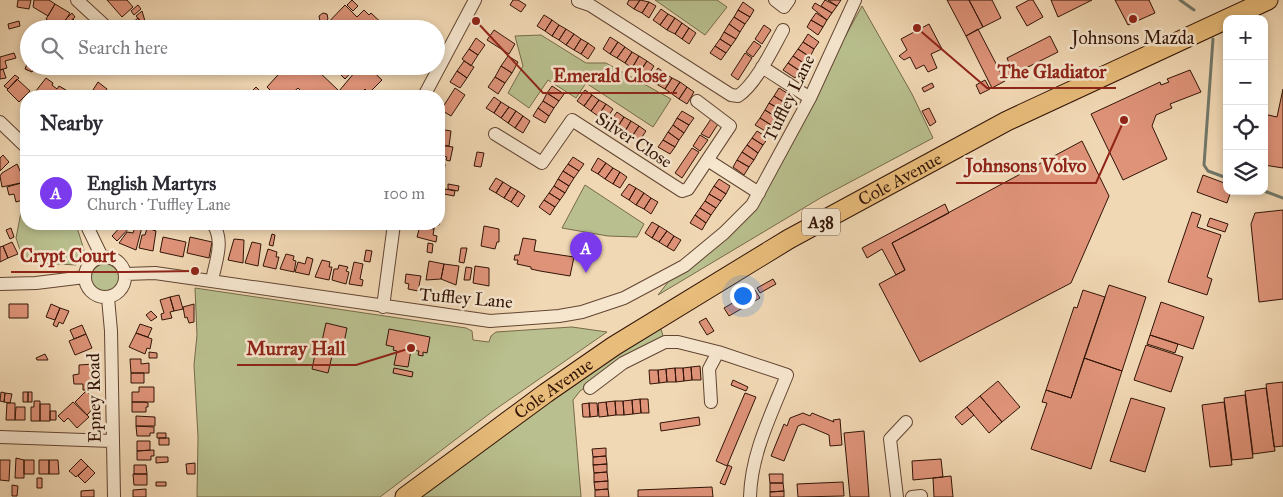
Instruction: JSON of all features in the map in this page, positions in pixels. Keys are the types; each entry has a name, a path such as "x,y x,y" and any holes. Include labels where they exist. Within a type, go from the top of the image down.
{"highway":[{"name":"Cole Avenue","path":"405,497 546,393 614,346 789,239 1007,120 1268,0"}],"street":[{"path":"77,0 100,20"},
{"path":"445,57 476,0"},
{"path":"775,0 784,7 789,0"},
{"name":"Tuffley Lane","path":"126,274 155,273 490,321 538,319 582,312 624,298 676,272 724,234 752,205 810,98 855,0"},
{"path":"578,1 598,10 732,95 738,96 743,93 762,67 782,30"},
{"path":"762,67 810,98"},
{"path":"427,90 435,75"},
{"name":"Silver Close","path":"496,134 542,163 572,120 682,191 688,190 730,126 697,101"},
{"path":"0,122 20,141"},
{"path":"708,161 759,194"},
{"path":"89,230 102,257"},
{"path":"212,281 220,242 218,230"},
{"path":"383,307 393,230"},
{"path":"102,257 111,258 119,262 126,274 125,283 121,290 108,298 99,297 91,292 85,277 89,264 102,257"},
{"path":"0,284 36,283 85,277"},
{"name":"Epney Road","path":"108,298 111,332 114,497"},
{"path":"590,388 623,363 665,342 678,342 718,352 787,375 756,453 751,476 750,497"},
{"path":"711,402 709,369 718,352"},
{"path":"897,497 890,439 906,422"},
{"path":"0,437 112,441"}],"green space":[{"path":"655,0 717,0 727,7 705,35"},
{"path":"862,6 912,94 933,138 822,197 658,295 676,272 752,205"},
{"path":"541,35 586,63 606,63 671,99 653,127 586,83 576,98 548,80 529,108 508,93 523,66 515,36"},
{"path":"585,185 644,224 637,237 608,236 562,228"},
{"path":"20,217 20,230 78,230 84,250 76,265 24,262 16,238"},
{"path":"105,264 115,268 119,278 115,288 105,292 95,288 91,278 95,268"},
{"path":"195,288 466,328 472,331 473,340 489,342 491,336 496,332 572,327 607,332 493,411 380,497 197,497 198,437 194,365 197,335"},
{"path":"660,326 664,339 656,341 580,391 573,400 581,497 416,497 568,387"}],"building":[{"path":"18,0 31,0 29,9 17,7"},
{"path":"34,0 49,0 55,4 48,16 33,7"},
{"path":"107,0 127,0 133,7 122,17"},
{"path":"352,0 358,6 353,11 347,5"},
{"path":"513,0 518,0 526,5 521,12 510,5"},
{"path":"629,0 640,0 634,9 627,4"},
{"path":"640,0 649,2 642,13 634,9"},
{"path":"825,0 837,6 832,13 821,6"},
{"path":"828,0 841,0 837,6"},
{"path":"947,0 969,0 983,27 966,36"},
{"path":"969,0 992,0 1001,18 983,27"},
{"path":"1029,0 1033,0 1043,17 1027,26 1016,7"},
{"name":"Johnsons Mazda","path":"1051,0 1092,0 1058,17"},
{"name":"Johnsons Mazda","path":"1115,0 1149,0 1155,13 1128,25"},
{"path":"649,2 656,6 649,18 642,13"},
{"path":"743,2 754,10 750,17 738,10"},
{"path":"815,3 832,13 827,20 812,8"},
{"path":"55,4 70,13 66,20 46,19"},
{"path":"138,5 141,9 134,15 131,11"},
{"path":"345,5 357,17 364,10 369,15 371,13 378,20 331,20"},
{"path":"661,9 668,14 660,25 653,20"},
{"path":"738,10 750,17 745,24 734,17"},
{"path":"142,11 145,20 139,20 136,16"},
{"path":"72,13 75,17 72,20 66,19"},
{"path":"323,13 327,14 328,19 320,20 319,16"},
{"path":"816,13 827,20 823,27 811,20"},
{"path":"668,14 675,18 667,30 660,25"},
{"path":"544,15 552,20 545,31 537,26"},
{"path":"734,17 745,24 740,32 729,24"},
{"path":"675,18 682,23 675,34 667,30"},
{"path":"552,20 559,25 552,36 545,31"},
{"path":"811,20 823,27 818,35 807,27"},
{"path":"19,21 20,26 9,29 8,24"},
{"path":"682,23 689,28 682,39 675,34"},
{"path":"729,24 740,32 736,39 724,32"},
{"path":"929,24 942,49 931,54 937,68 928,72 924,65 916,69 910,57 904,60 899,56 907,50 901,39"},
{"path":"559,25 566,29 559,40 552,36"},
{"path":"764,25 771,30 762,44 755,39"},
{"path":"689,28 696,33 689,44 682,39"},
{"path":"566,29 574,34 566,45 559,40"},
{"path":"978,29 1005,81 992,88 966,36"},
{"path":"494,30 515,44 509,54 487,40"},
{"path":"724,32 736,39 731,46 720,39"},
{"path":"574,34 581,39 574,50 566,45"},
{"path":"808,34 819,42 814,49 803,42"},
{"path":"1050,36 1058,52 1008,77 1002,66 1009,63 1007,58"},
{"path":"610,37 618,42 610,54 603,49"},
{"path":"476,38 485,45 478,55 469,49"},
{"path":"581,39 588,43 581,54 574,50"},
{"path":"720,39 731,46 726,53 715,46"},
{"path":"754,41 761,46 753,57 746,52"},
{"path":"618,42 625,47 617,58 610,54"},
{"path":"803,42 814,49 810,57 798,49"},
{"path":"588,43 595,48 588,59 581,54"},
{"path":"715,46 726,53 721,60 710,53"},
{"path":"625,47 632,52 625,63 617,58"},
{"path":"469,49 478,55 471,66 462,59"},
{"path":"798,49 810,57 805,64 793,56"},
{"path":"632,52 639,56 632,68 625,63"},
{"path":"14,53 16,58 5,61 7,68 0,70 0,57"},
{"path":"745,53 752,58 738,80 731,75"},
{"path":"508,56 518,62 512,73 501,66"},
{"path":"639,56 647,61 639,73 632,68"},
{"path":"793,56 805,64 800,71 788,63"},
{"path":"464,61 474,67 467,78 457,71"},
{"path":"647,61 654,66 647,77 639,73"},
{"path":"788,63 800,71 795,78 783,70"},
{"path":"501,66 512,73 505,83 495,77"},
{"path":"658,68 665,73 658,85 650,80"},
{"path":"3,69 6,78 0,79 0,70"},
{"path":"1190,70 1201,92 1170,104 1172,108 1156,115 1152,126 1167,159 1123,180 1091,114 1160,82 1161,85 1169,82 1167,79"},
{"path":"457,71 467,78 460,88 450,82"},
{"path":"665,73 672,78 665,89 658,85"},
{"path":"15,75 19,78 8,89 4,86"},
{"path":"278,75 322,75 338,90 300,90 298,88 296,90 270,90 267,87"},
{"path":"352,75 377,75 382,80 372,90 340,90"},
{"path":"495,77 505,83 498,94 488,87"},
{"path":"46,78 57,89 59,86 66,90 37,90"},
{"path":"672,78 680,82 672,94 665,89"},
{"path":"17,79 29,90 20,90 19,102 7,90"},
{"path":"985,80 990,89 980,94 976,85"},
{"path":"98,82 107,89 106,90 93,90"},
{"path":"680,82 687,87 679,99 672,94"},
{"path":"932,83 934,87 924,92 922,88"},
{"path":"552,86 564,94 559,101 547,93"},
{"path":"687,87 694,92 687,104 679,99"},
{"path":"455,88 465,95 451,116 445,112 445,104"},
{"path":"779,88 790,95 785,103 774,96"},
{"path":"1283,89 1283,168 1268,166 1268,115 1277,117"},
{"path":"585,90 592,95 584,106 577,101"},
{"path":"547,93 559,101 554,108 543,101"},
{"path":"592,95 599,100 591,111 584,106"},
{"path":"774,96 785,103 781,110 769,103"},
{"path":"494,97 501,102 494,113 486,108"},
{"path":"599,100 606,104 598,116 591,111"},
{"path":"543,101 554,108 549,116 538,108"},
{"path":"501,102 509,107 501,118 494,113"},
{"path":"769,103 781,110 776,117 765,110"},
{"path":"606,104 613,109 605,121 598,116"},
{"path":"509,107 516,111 508,123 501,118"},
{"path":"538,108 549,116 545,123 533,116"},
{"path":"929,108 936,122 930,126 922,111"},
{"path":"765,110 776,117 771,125 760,118"},
{"path":"516,111 523,116 515,128 508,123"},
{"path":"682,111 694,118 689,125 677,118"},
{"path":"617,112 624,117 617,128 609,123"},
{"path":"523,116 530,121 523,133 515,128"},
{"path":"624,117 631,121 624,133 617,128"},
{"path":"677,118 689,125 684,133 673,125"},
{"path":"760,118 771,125 767,132 755,125"},
{"path":"711,119 718,124 709,138 701,134"},
{"path":"631,121 639,126 631,138 624,133"},
{"path":"673,125 684,133 679,140 668,132"},
{"path":"639,126 646,131 638,143 631,138"},
{"path":"445,130 451,131 449,146 445,146"},
{"path":"757,131 768,138 763,145 752,138"},
{"path":"668,132 679,140 675,147 663,140"},
{"path":"700,135 708,140 700,151 693,146"},
{"path":"752,138 763,145 758,153 747,145"},
{"path":"663,140 675,147 670,154 658,147"},
{"path":"1082,141 1109,196 1071,283 920,362 879,284 905,270 892,243"},
{"path":"747,145 758,153 754,160 742,152"},
{"path":"445,146 453,147 450,161 446,160 447,157 445,156"},
{"path":"692,148 699,152 682,178 675,173"},
{"path":"477,152 484,153 481,167 474,166"},
{"path":"742,152 754,160 749,167 737,160"},
{"path":"3,155 9,162 0,171 0,158"},
{"path":"573,157 584,164 579,171 568,164"},
{"path":"598,158 606,163 598,174 591,170"},
{"path":"737,160 749,167 744,175 733,167"},
{"path":"606,163 613,168 605,179 598,174"},
{"path":"17,164 20,171 20,183 2,187 0,176"},
{"path":"568,164 579,171 574,178 563,171"},
{"path":"613,168 620,172 613,184 605,179"},
{"path":"563,171 574,178 569,186 558,179"},
{"path":"620,172 627,177 620,188 613,184"},
{"path":"1203,175 1223,182 1223,195 1230,195 1227,203 1197,192"},
{"path":"496,178 503,182 496,193 489,189"},
{"path":"558,179 569,186 565,193 554,186"},
{"path":"719,179 730,186 726,194 714,186"},
{"path":"503,182 511,187 504,198 496,193"},
{"path":"20,183 20,201 16,202 14,194 9,195 7,187"},
{"path":"448,184 459,186 458,191 448,189"},
{"path":"629,184 636,188 629,200 621,195"},
{"path":"554,186 565,193 560,200 549,193"},
{"path":"714,186 726,194 721,201 709,194"},
{"path":"511,187 518,191 511,202 504,198"},
{"path":"636,188 644,193 636,205 629,200"},
{"path":"445,189 455,191 454,196 445,194"},
{"path":"518,191 525,196 518,207 511,202"},
{"path":"549,193 560,200 555,207 544,200"},
{"path":"644,193 651,198 644,209 636,205"},
{"path":"709,194 721,201 716,208 705,201"},
{"path":"651,198 658,202 651,214 644,209"},
{"path":"544,200 555,207 550,215 539,207"},
{"path":"705,201 716,208 711,215 700,208"},
{"path":"945,204 949,213 892,243 905,270 896,275 882,249 867,258 862,248"},
{"path":"700,208 711,215 706,223 695,215"},
{"path":"1283,210 1283,299 1259,302 1251,224 1255,213"},
{"path":"1192,212 1201,215 1197,227 1221,235 1207,277 1212,279 1207,295 1168,282"},
{"path":"695,215 706,223 702,230 690,223"},
{"path":"1210,218 1228,224 1225,232 1207,226"},
{"path":"652,222 659,226 652,238 645,233"},
{"path":"484,226 499,229 499,242 497,242 495,249 481,246"},
{"path":"659,226 667,231 659,242 652,238"},
{"path":"11,228 14,237 10,239 6,230"},
{"path":"118,230 127,230 117,241 112,236"},
{"path":"134,230 141,230 136,250 119,243 127,232 133,233"},
{"path":"146,230 156,231 153,251 139,248 142,235 145,235"},
{"path":"419,230 434,230 433,235 437,236 436,242 417,237"},
{"path":"667,231 674,236 667,247 659,242"},
{"path":"272,234 275,235 273,246 269,245"},
{"path":"674,236 681,240 674,251 667,247"},
{"path":"163,237 186,242 183,257 160,252"},
{"path":"190,237 212,242 209,258 187,253"},
{"path":"523,238 536,240 534,251 574,257 570,276 531,269 531,267 517,264 518,260 514,260 515,255 519,255"},
{"path":"234,239 244,240 243,263 228,260"},
{"path":"12,242 18,254 8,258 3,246"},
{"path":"252,242 261,244 258,266 245,263"},
{"path":"428,243 433,244 432,253 427,252"},
{"path":"3,246 8,258 0,262 0,247"},
{"path":"461,248 467,248 464,263 459,262"},
{"path":"268,249 277,252 276,257 279,257 276,269 263,266"},
{"path":"366,250 372,251 370,262 364,261"},
{"path":"286,254 294,256 293,260 296,261 294,272 280,269"},
{"path":"307,257 313,259 309,275 295,272 298,262 305,264"},
{"path":"322,260 330,262 329,267 332,267 329,280 315,277"},
{"path":"429,261 444,264 441,279 426,280"},
{"path":"354,262 363,264 360,279 363,280 362,286 349,284"},
{"path":"444,264 459,266 456,285 441,279"},
{"path":"339,265 348,267 346,271 349,272 346,284 332,280 334,269 338,269"},
{"path":"475,266 489,268 489,286 473,283"},
{"path":"466,267 472,268 470,280 464,280"},
{"path":"406,274 421,276 418,291 408,289 409,284 405,283"},
{"path":"773,279 776,284 760,293 757,288"},
{"path":"1109,285 1146,297 1122,371 1084,358"},
{"path":"755,290 760,298 729,316 724,308"},
{"path":"1083,290 1105,297 1071,398 1046,390 1074,307 1077,308"},
{"path":"179,295 183,309 174,311 170,297"},
{"path":"170,297 174,311 170,312 172,318 162,320 161,314 164,313 160,300"},
{"path":"1161,302 1204,317 1193,349 1150,335"},
{"path":"9,304 28,304 28,318 9,318"},
{"path":"51,304 60,308 55,320 46,317"},
{"path":"194,304 194,322 189,323 187,317 185,318 183,307"},
{"path":"60,308 69,311 63,324 59,322 57,327 53,325"},
{"path":"151,311 157,317 151,321 146,315"},
{"path":"706,318 714,331 707,335 699,322"},
{"path":"326,323 347,328 342,352 333,350 328,373 312,369 318,340 322,341"},
{"path":"140,324 152,328 148,337 136,333"},
{"path":"82,325 86,334 74,339 70,330"},
{"path":"389,329 430,337 427,353 423,352 423,356 418,355 419,351 411,350 408,367 394,365 397,351 393,350 394,347 386,345"},
{"path":"136,333 152,339 150,349 147,348 145,354 129,347"},
{"path":"86,334 92,348 75,355 69,341"},
{"path":"1150,335 1178,344 1175,353 1147,344"},
{"path":"1146,345 1183,357 1171,392 1134,380"},
{"path":"149,352 157,353 157,358 149,358"},
{"path":"45,354 48,360 37,360 36,358"},
{"path":"1084,358 1122,371 1091,469 1031,449 1047,403 1042,402 1046,390 1071,398"},
{"path":"130,359 141,359 141,364 149,363 149,373 131,373"},
{"path":"93,364 92,390 83,390 83,384 74,384 73,375 79,374 79,365"},
{"path":"700,366 701,380 692,380 691,367"},
{"path":"691,367 692,380 684,381 683,368"},
{"path":"394,368 413,372 412,377 393,373"},
{"path":"675,368 683,368 684,381 676,382"},
{"path":"675,368 676,382 667,382 666,369"},
{"path":"666,369 667,382 659,383 658,370"},
{"path":"649,370 658,370 659,383 650,384"},
{"path":"131,373 144,373 144,383 131,383"},
{"path":"733,380 748,387 746,391 731,385"},
{"path":"998,381 1020,407 1002,422 980,396"},
{"path":"1283,382 1283,446 1274,447 1266,384"},
{"path":"139,387 154,387 154,402 132,402 132,392 139,392"},
{"path":"1266,388 1275,451 1253,454 1245,391"},
{"path":"86,391 98,403 87,415 75,402"},
{"path":"1,392 5,393 4,402 0,401"},
{"path":"23,392 28,392 28,402 23,402"},
{"path":"28,392 32,392 32,402 28,402"},
{"path":"5,393 12,394 10,403 4,402"},
{"path":"745,393 756,397 727,466 716,461"},
{"path":"1245,395 1253,458 1232,460 1224,398"},
{"path":"980,396 1002,422 989,433 967,407"},
{"path":"1131,398 1165,408 1145,472 1110,461"},
{"path":"640,399 648,399 649,413 641,413"},
{"path":"640,399 641,413 633,414 632,400"},
{"path":"632,400 633,414 624,415 623,401"},
{"path":"34,401 40,401 40,421 31,421 31,407 34,407"},
{"path":"615,401 623,401 624,415 616,415"},
{"path":"615,401 616,415 608,416 606,402"},
{"path":"73,402 89,417 77,428 68,418 64,422 58,416"},
{"path":"132,402 148,403 146,412 132,412"},
{"path":"606,402 608,416 599,417 598,403"},
{"path":"1224,402 1232,465 1210,467 1202,405"},
{"path":"7,403 15,403 15,420 6,420"},
{"path":"589,403 597,403 598,416 590,417"},
{"path":"589,403 590,417 583,417 582,404"},
{"path":"40,404 50,404 50,421 40,421"},
{"path":"16,407 25,407 25,420 15,420"},
{"path":"967,407 974,415 962,425 955,417"},
{"path":"50,411 56,411 56,420 50,420"},
{"path":"803,413 810,416 812,413 834,422 833,420 840,419 842,445 830,446 829,435 803,424 798,426 784,461 771,456 784,424 787,426 790,418"},
{"path":"136,416 155,417 155,426 136,426"},
{"path":"699,417 700,425 661,431 660,423"},
{"path":"136,426 154,427 154,433 150,433 150,436 137,436"},
{"path":"864,431 869,497 850,497 844,433"},
{"path":"157,433 166,433 166,438 157,438"},
{"path":"159,438 169,438 169,445 159,445"},
{"path":"137,441 150,441 150,450 137,451"},
{"path":"606,448 606,456 593,457 592,449"},
{"path":"154,450 154,456 151,456 151,460 137,460 137,451"},
{"path":"606,456 607,464 593,465 593,457"},
{"path":"156,457 168,457 168,462 156,463"},
{"path":"16,458 24,460 24,478 15,478"},
{"path":"81,459 88,466 76,477 69,471"},
{"path":"941,459 943,477 913,480 912,461"},
{"path":"0,460 10,460 9,481 0,480"},
{"path":"24,460 34,460 34,474 24,474"},
{"path":"39,460 49,460 49,474 39,474"},
{"path":"49,460 58,460 59,474 49,474"},
{"path":"195,463 195,474 187,474 186,464"},
{"path":"607,464 607,472 594,473 593,465"},
{"path":"134,465 146,465 147,474 134,474"},
{"path":"728,465 732,467 725,485 720,483"},
{"path":"88,466 95,473 85,483 78,476"},
{"path":"607,472 608,481 594,482 594,473"},
{"path":"133,474 147,474 147,485 134,485"},
{"path":"769,474 783,474 783,483 770,483"},
{"path":"951,476 953,497 934,497 933,478"},
{"path":"37,478 42,478 42,488 37,488"},
{"path":"608,481 608,489 595,490 594,482"},
{"path":"156,482 166,482 166,486 156,486"},
{"path":"843,482 844,496 798,497 797,484"},
{"path":"770,483 783,483 784,491 770,492"},
{"path":"12,485 18,486 17,496 12,496"},
{"path":"712,487 713,497 638,497 638,490"},
{"path":"146,489 146,497 133,497 133,490"},
{"path":"608,489 609,497 595,497 595,490"},
{"path":"94,490 94,497 81,497 81,491"},
{"path":"784,491 784,497 770,497 770,492"}],"waterway":[{"path":"1180,0 1194,10"},
{"path":"1213,39 1204,165 1208,171 1223,177"},
{"path":"1268,192 1283,198"}],"place":[{"name":"Johnsons Mazda","path":"1133,19"},
{"name":"Emerald Close","path":"476,21"},
{"name":"The Gladiator","path":"917,28"},
{"name":"Johnsons Volvo","path":"1124,120"},
{"name":"Crypt Court","path":"195,271"},
{"name":"English Martyrs","path":"586,273"},
{"name":"Murray Hall","path":"411,348"}]}
